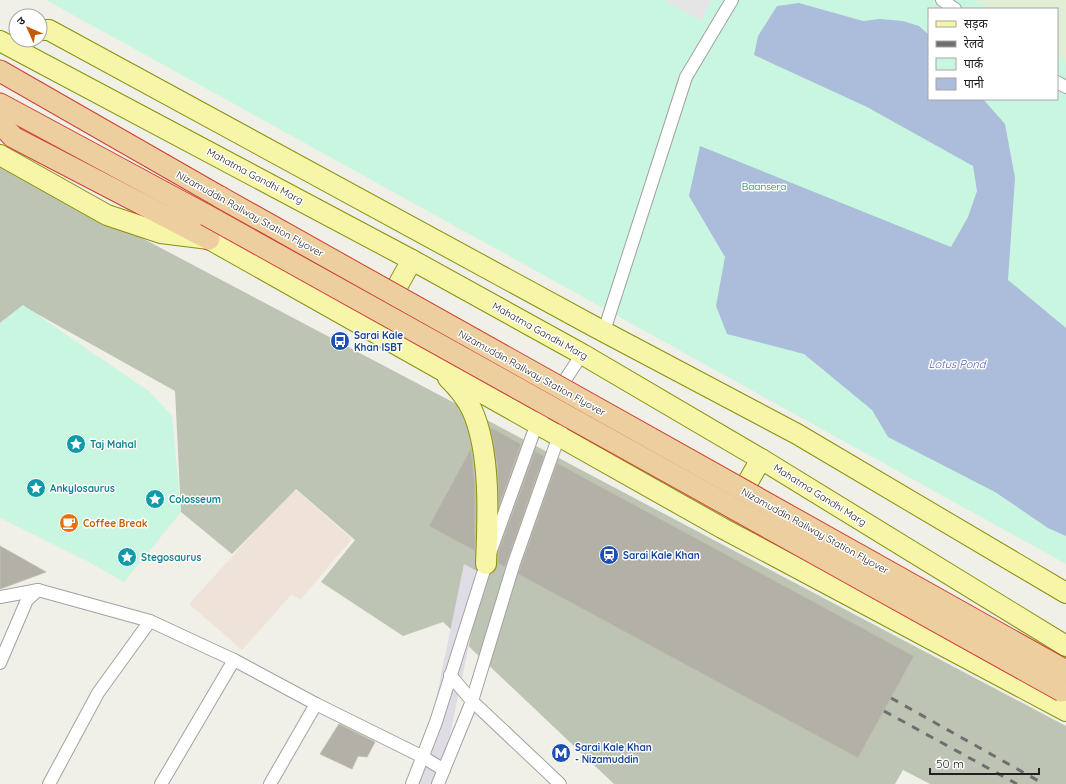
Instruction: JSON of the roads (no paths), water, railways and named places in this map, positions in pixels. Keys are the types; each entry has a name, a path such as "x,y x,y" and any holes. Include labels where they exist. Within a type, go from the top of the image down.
{"highway":[{"name":"Nizamuddin Railway Station Flyover","path":"0,72 665,448 1065,691"},
{"name":"Nizamuddin Railway Station Flyover","path":"0,104 106,160 1065,691"},
{"path":"0,123 13,137 209,239"}],"main road":[{"path":"48,30 797,434 1066,593"},
{"name":"Mahatma Gandhi Marg","path":"6,40 582,354 761,459 1066,646"},
{"path":"0,155 107,215 161,233 209,239 722,528 1065,691"},
{"path":"372,331 412,260"},
{"path":"438,368 460,390 472,410 481,445 488,505 486,564"},
{"path":"722,528 761,459"}],"street":[{"path":"604,331 686,77 732,0"},
{"path":"942,0 954,8"},
{"path":"412,784 436,722 486,564 537,423 582,354"},
{"path":"438,784 472,700 514,563 559,436 582,354"},
{"path":"0,597 38,590 150,621 234,660 316,704 423,757 444,770"},
{"path":"0,663 27,600 38,590"},
{"path":"49,784 98,693 150,621"},
{"path":"161,784 234,660"},
{"path":"450,674 472,700 560,784"},
{"path":"270,784 316,704"}],"water":[{"name":"Lotus Pond","path":"799,3 863,21 880,19 903,21 919,26 928,34 928,100 984,100 1005,124 1015,178 1008,280 1066,328 1066,536 1048,528 995,492 888,437 872,410 804,354 727,334 716,306 725,257 689,196 700,146 951,247 968,217 977,191 973,166 867,107 754,55 758,36 777,6"}],"railway":[{"path":"891,698 1044,784"},
{"path":"884,711 1017,784"}],"place":[{"name":"Sarai Kale Khan ISBT","path":"340,341"},
{"name":"Taj Mahal","path":"76,444"},
{"name":"Ankylosaurus","path":"36,488"},
{"name":"Colosseum","path":"155,499"},
{"name":"Coffee Break","path":"69,523"},
{"name":"Sarai Kale Khan","path":"609,555"},
{"name":"Stegosaurus","path":"127,557"},
{"name":"Sarai Kale Khan - Nizamuddin","path":"561,753"}],"park label":[{"name":"Baansera","path":"764,186"}]}
